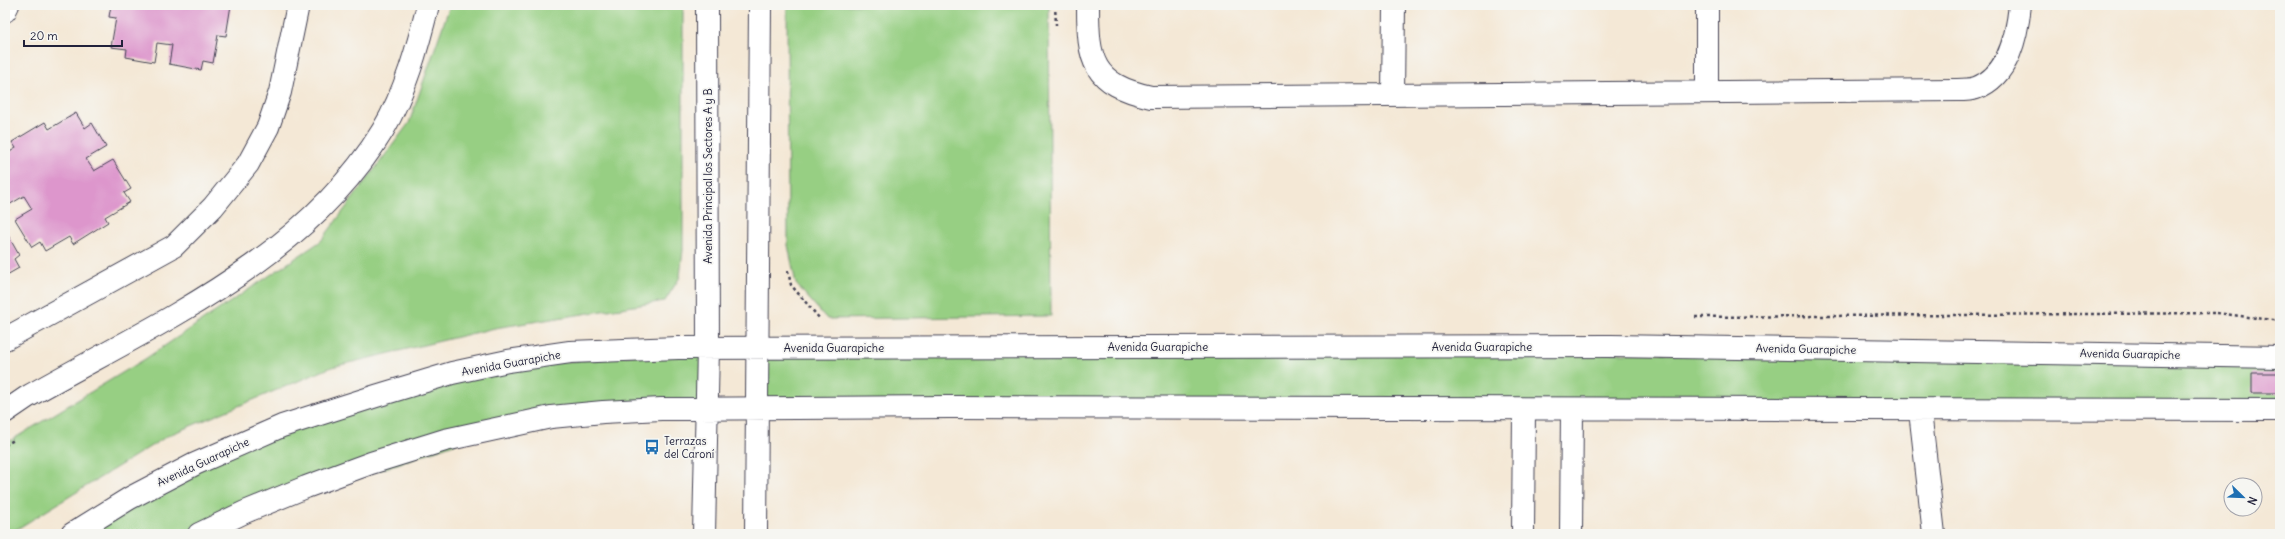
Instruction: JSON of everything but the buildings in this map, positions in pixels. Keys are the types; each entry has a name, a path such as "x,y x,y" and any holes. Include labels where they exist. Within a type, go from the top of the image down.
{"street":[{"path":"5,11 8,5"},
{"path":"5,339 174,246 213,207 248,164 268,127 280,92 298,5"},
{"path":"5,412 48,385 221,288 282,244 325,204 357,169 383,128 403,86 428,5"},
{"name":"Avenida Principal los Sectores A y B","path":"704,534 708,348 707,5"},
{"path":"756,534 760,5"},
{"path":"1088,5 1090,54 1097,68 1119,87 1151,97 1958,90 1976,88 1990,79 2003,66 2011,48 2018,24 2020,5"},
{"path":"1393,95 1394,5"},
{"path":"1707,5 1707,92"},
{"name":"Avenida Guarapiche","path":"72,534 130,498 195,464 282,426 421,382 508,361 570,352 708,348 1610,346 2280,357"},
{"path":"199,534 245,512 306,487 371,463 445,440 551,417 603,412 706,408 965,406 1920,411 2280,410"},
{"path":"1523,534 1524,409"},
{"path":"1571,534 1572,409"},
{"path":"1920,411 1934,534"}],"path":[{"path":"1056,5 1056,25"},
{"path":"788,270 791,285 823,324"},
{"path":"1691,317 2217,313 2280,321"}],"green space":[{"path":"450,5 683,5 683,250 680,277 665,301 495,328 332,367 169,435 9,534 5,534 5,444 145,359 321,241 409,123"},
{"path":"787,5 1049,5 1051,316 827,319 796,284 788,245"},
{"path":"708,348 706,408 502,427 199,534 72,534 195,464 452,373"},
{"path":"757,348 2280,357 2280,410 757,408"}],"place":[{"name":"Terrazas del Caroní","path":"652,447"}]}
